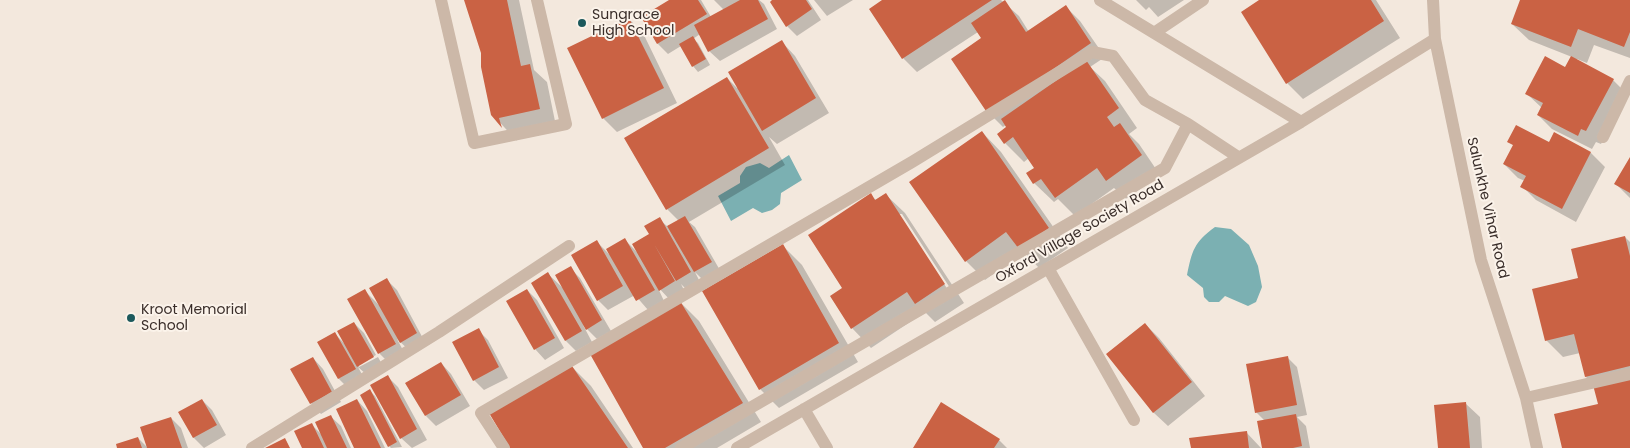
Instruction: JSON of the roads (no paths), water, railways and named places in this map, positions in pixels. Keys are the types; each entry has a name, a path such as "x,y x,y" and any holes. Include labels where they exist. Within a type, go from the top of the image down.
{"street":[{"path":"441,0 474,144 566,124 537,0"},
{"path":"1100,0 1301,122"},
{"path":"1154,33 1203,0"},
{"name":"Salunkhe Vihar Road","path":"1433,0 1435,39 1481,260 1526,398 1538,448"},
{"name":"Oxford Village Society Road","path":"737,448 1301,122 1435,39"},
{"path":"504,448 481,413 912,162 1092,52 1112,56 1145,100 1188,124 1238,157"},
{"path":"1603,137 1630,81"},
{"path":"681,448 1165,168 1188,124"},
{"path":"252,448 439,332 569,246"},
{"path":"1048,268 1134,420"},
{"path":"1526,398 1630,374"},
{"path":"804,409 827,448"}],"water":[{"path":"789,155 802,180 781,193 780,204 772,210 762,213 753,208 731,221 718,196 740,183 740,176 746,167 760,163 769,168"},
{"path":"1215,227 1231,229 1249,245 1258,266 1262,287 1256,302 1248,306 1225,296 1219,302 1209,302 1204,297 1203,288 1187,275 1198,242"}],"place":[{"name":"Sungrace High School","path":"582,23"},
{"name":"Kroot Memorial School","path":"131,318"}]}
